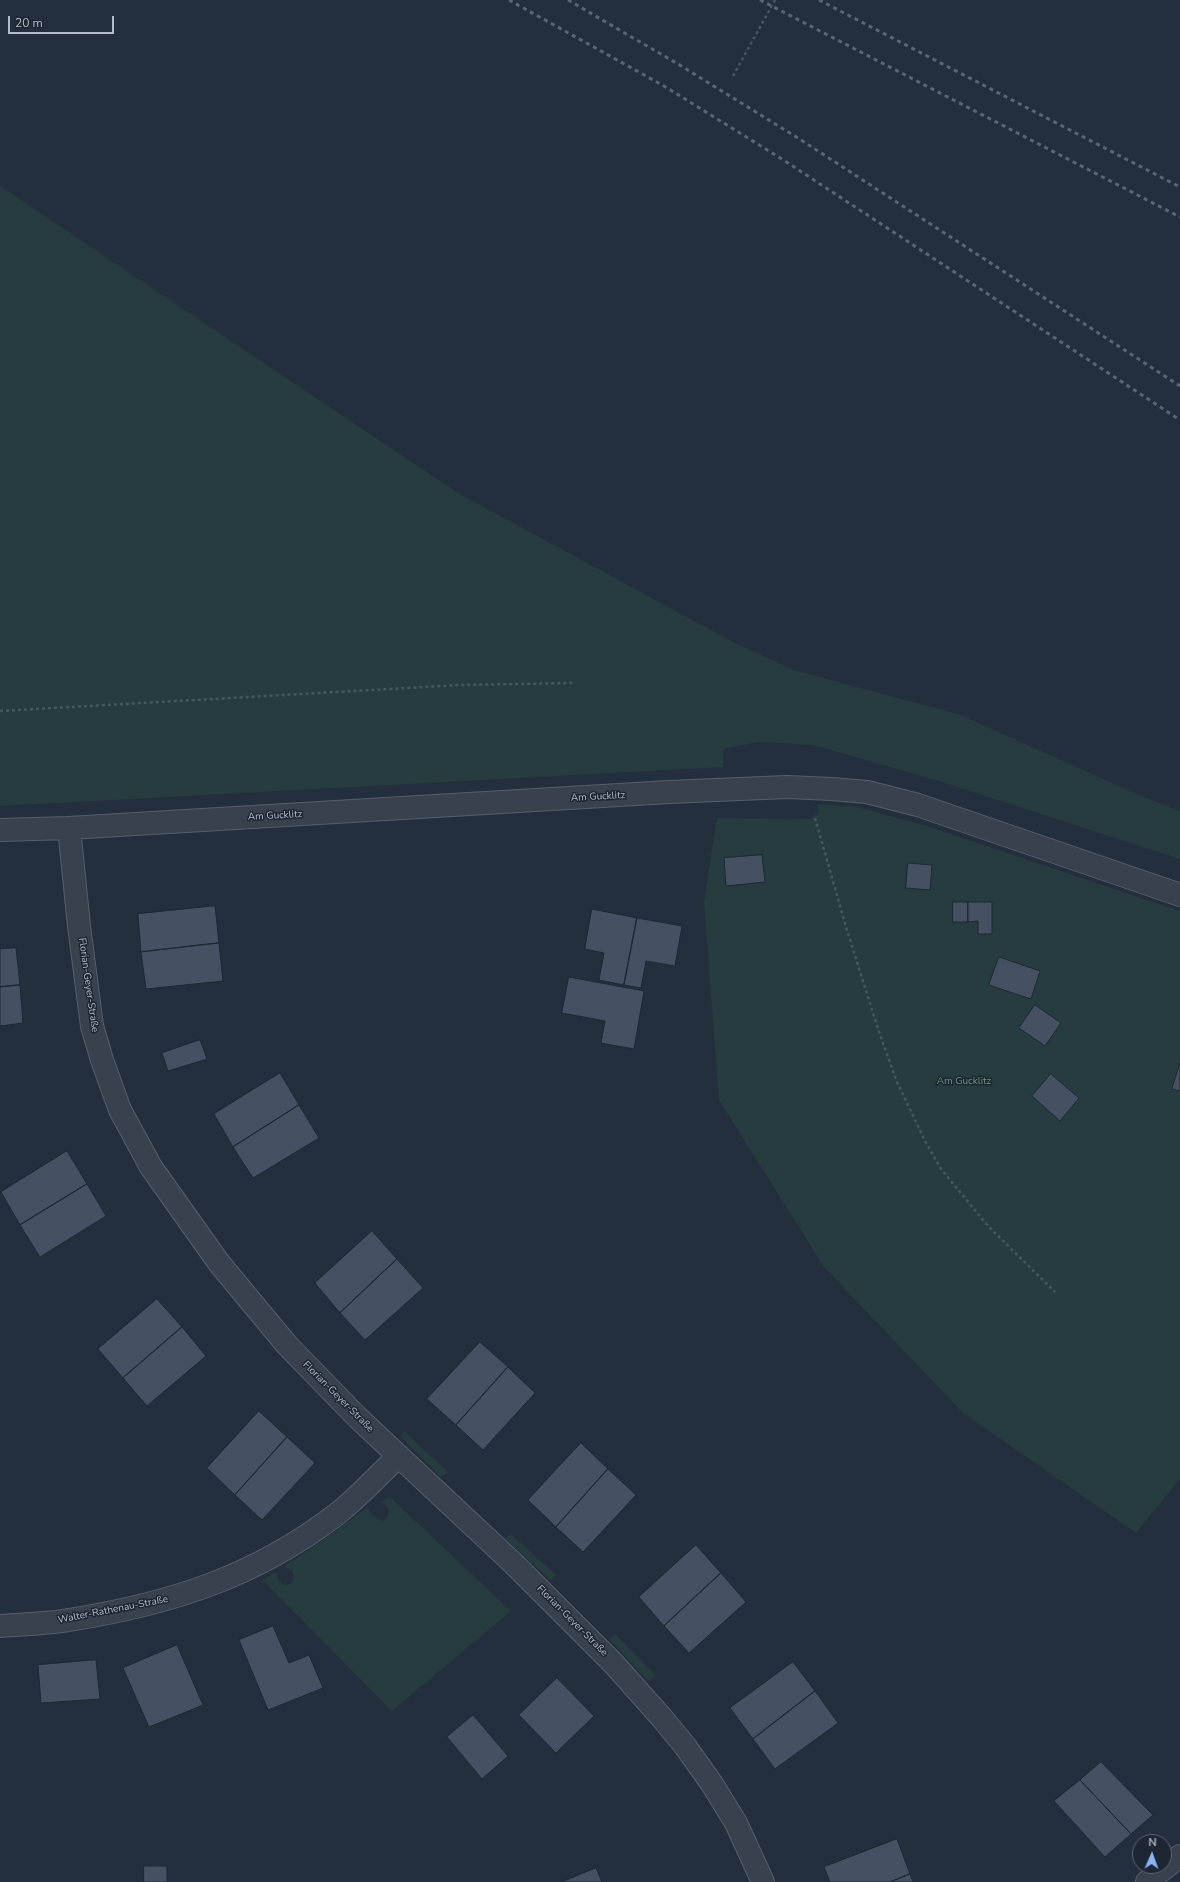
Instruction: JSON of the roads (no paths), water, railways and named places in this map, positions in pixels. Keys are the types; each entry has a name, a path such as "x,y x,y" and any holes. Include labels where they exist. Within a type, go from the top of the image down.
{"street":[{"name":"Am Gucklitz","path":"0,830 69,828 661,793 787,787 806,788 867,792 918,805 1180,894"},
{"name":"Florian-Geyer-Straße","path":"69,828 79,926 92,1026 110,1085 120,1110 151,1167 190,1223 255,1308 322,1382 513,1563 614,1664 662,1718 685,1746 736,1823 763,1882"},
{"name":"Walter-Rathenau-Straße","path":"0,1626 68,1621 160,1603 208,1587 252,1567 337,1514 399,1456"},
{"path":"1147,1882 1180,1856"}],"railway":[{"path":"509,0 664,86 785,161 1180,420"},
{"path":"568,0 678,64 798,138 1180,386"},
{"path":"760,0 1180,217"},
{"path":"819,0 1180,187"}]}
